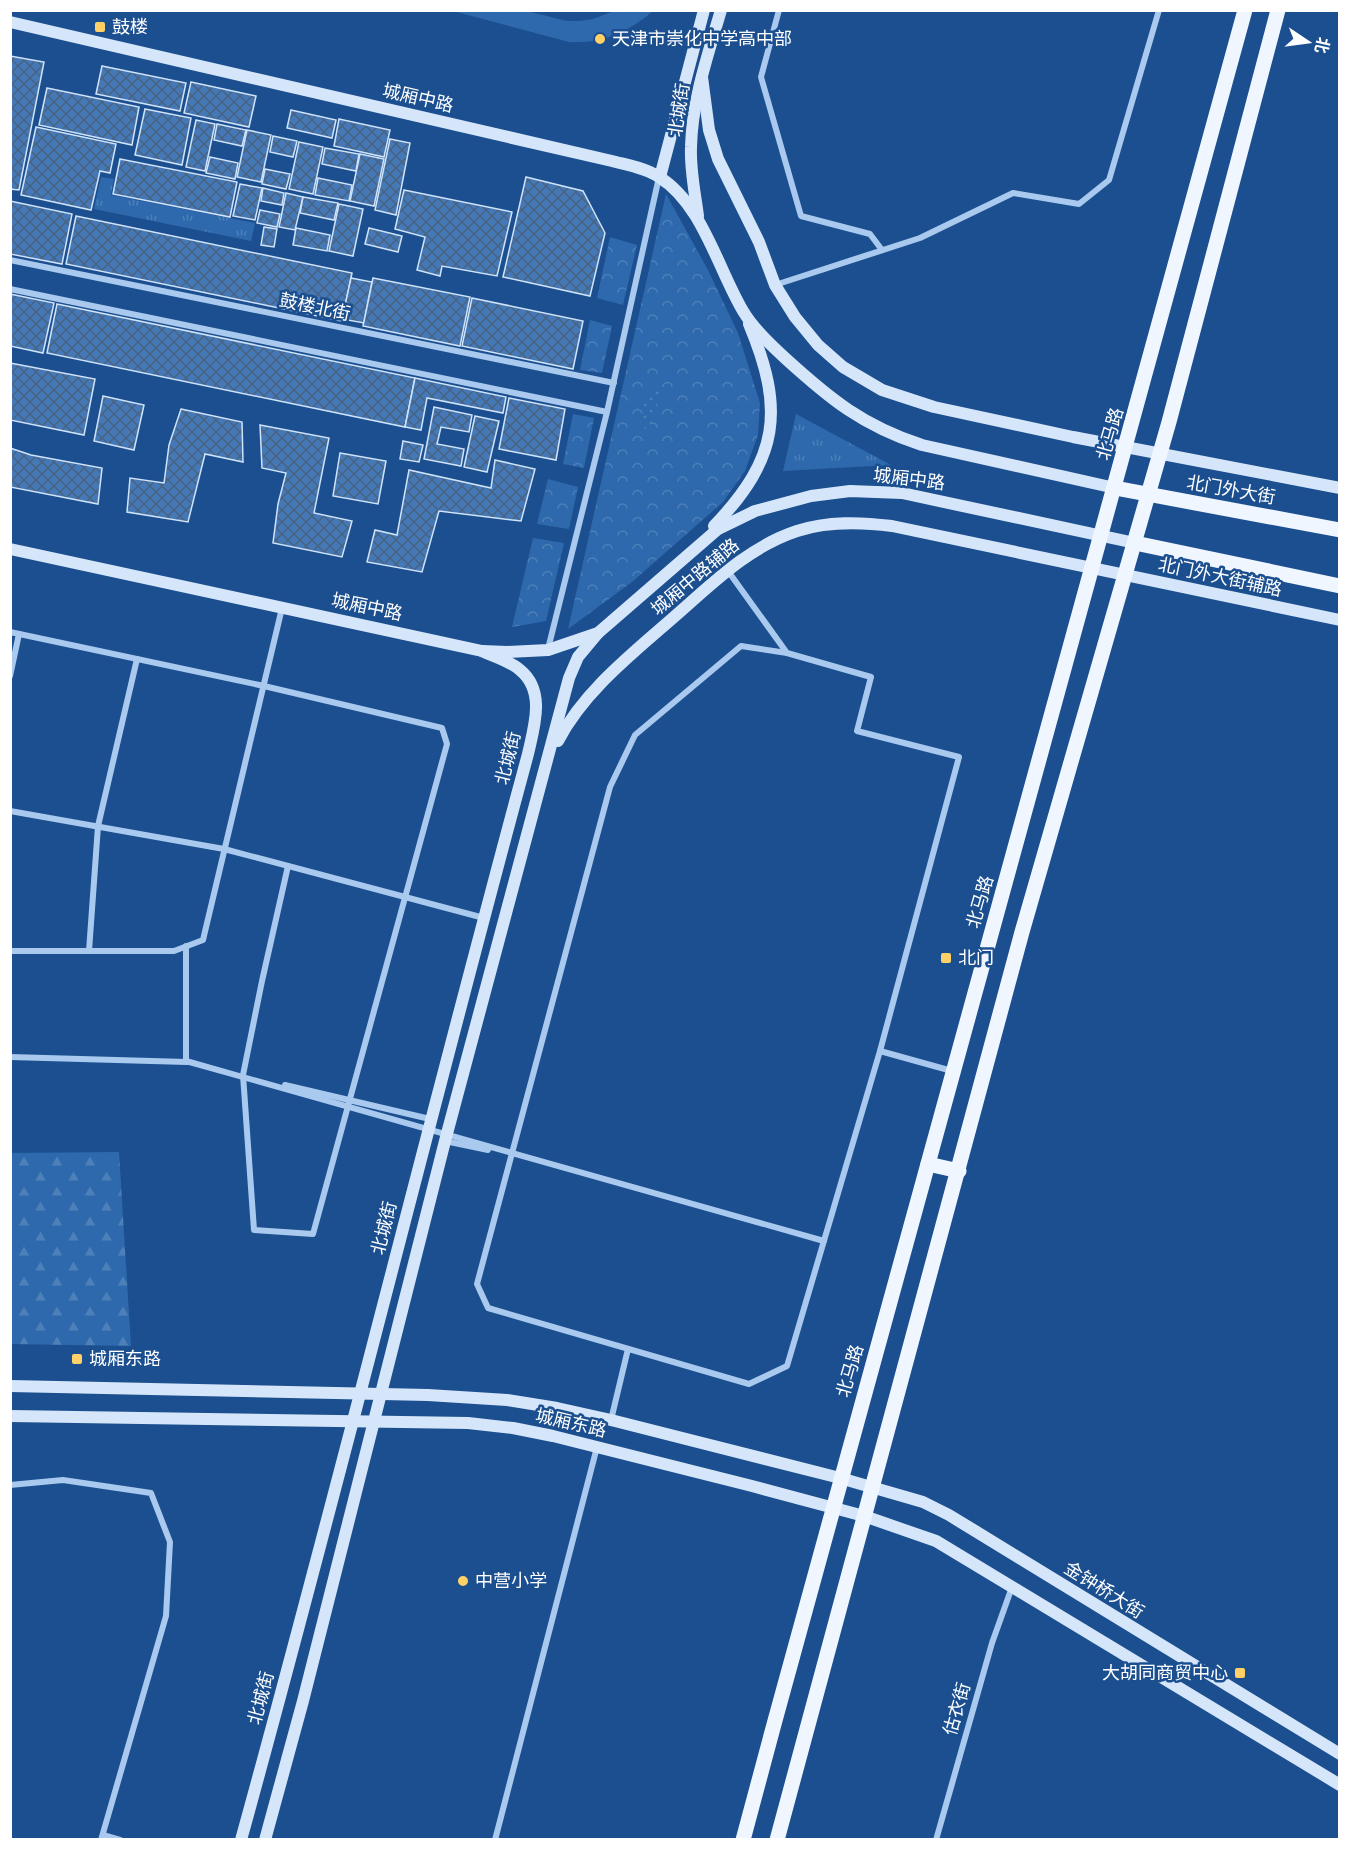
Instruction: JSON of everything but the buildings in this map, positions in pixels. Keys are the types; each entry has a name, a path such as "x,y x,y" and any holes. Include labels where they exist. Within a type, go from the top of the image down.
{"main road":[{"name":"北马路","path":"743,1839 840,1478 1127,447 1245,10"},
{"path":"777,1839 1023,932 1160,454 1278,10"},
{"name":"北门外大街","path":"1115,488 1340,530"},
{"path":"1135,543 1340,586"},
{"path":"928,1164 959,1171"}],"street":[{"name":"北城街","path":"660,177 704,10"},
{"name":"北城街","path":"698,217 692,172 691,146 694,118 702,76 721,10"},
{"path":"779,10 761,77 801,216 870,234 882,250"},
{"path":"775,285 920,238 1013,193 1079,204 1109,180 1159,10"},
{"name":"城厢中路","path":"10,22 635,167 660,177 698,217 758,347 770,387 771,417 766,446 758,468 745,491 688,553"},
{"path":"702,76 710,130 718,159 759,242 775,285 795,317 818,345 843,367 882,390 934,407 1160,454 1340,488"},
{"path":"548,650 608,412 660,177"},
{"name":"鼓楼北街","path":"10,260 614,383"},
{"path":"10,289 608,412"},
{"name":"城厢中路","path":"743,312 772,345 805,376 845,410 871,425 922,445 1115,488"},
{"name":"城厢中路","path":"10,549 482,651 507,652 548,650 598,633 718,529 755,511 811,496 850,491 886,491 923,496 1135,543"},
{"name":"城厢中路辅路","path":"549,758 571,719 632,654 728,570 760,548 788,534 814,527 852,522 882,525 1093,568"},
{"name":"北门外大街辅路","path":"1093,568 1340,620"},
{"path":"728,570 787,653"},
{"path":"10,951 174,951 203,940 282,607"},
{"path":"10,632 264,686 442,728 447,744 313,1234 254,1230 243,1076 288,866"},
{"path":"265,1839 303,1701 446,1138 569,678 578,657 598,633"},
{"path":"10,676 19,634"},
{"path":"741,645 787,653 871,677 857,731 959,757 880,1052 787,1366 749,1384 488,1308 477,1284 610,787 635,735 741,645"},
{"name":"北城街","path":"241,1839 537,716 534,691 521,670 482,651"},
{"path":"89,951 98,826 137,659"},
{"path":"10,810 224,849 484,918"},
{"path":"186,946 186,1061"},
{"path":"880,1052 954,1072"},
{"path":"10,1057 186,1061 429,1124 446,1138 824,1241"},
{"path":"350,1104 429,1124"},
{"path":"610,1420 628,1349"},
{"name":"城厢东路","path":"10,1386 428,1395 498,1399 557,1408 610,1420 840,1478"},
{"name":"城厢东路","path":"10,1416 468,1423 552,1436 864,1516"},
{"path":"495,1839 597,1447"},
{"name":"金钟桥大街","path":"840,1478 923,1502 949,1515 1340,1754"},
{"path":"10,1485 63,1479 151,1493 170,1542 166,1616 102,1837 120,1839"},
{"path":"864,1516 936,1541 1340,1785"},
{"name":"估衣街","path":"936,1839 992,1643 1012,1587"}],"green space":[{"path":"453,11 527,11 567,21 579,21 593,19 614,11 653,11 625,31 604,39 569,42"},
{"path":"101,177 114,179 111,195 255,223 251,241 94,209"},
{"path":"666,194 708,270 738,333 760,403 758,435 745,471 723,502 632,582 568,629"},
{"path":"610,237 637,245 623,305 597,298"},
{"path":"590,320 612,326 602,373 580,370"},
{"path":"648,389 660,392 651,430 639,427"},
{"path":"573,414 594,418 584,468 563,464"},
{"path":"796,414 891,465 783,471"},
{"path":"548,479 578,487 569,529 537,524"},
{"path":"533,538 564,543 546,621 512,627"},
{"path":"119,1152 131,1346 11,1344 11,1153"}],"place":[{"name":"鼓楼","path":"100,27"},
{"name":"天津市崇化中学高中部","path":"600,39"},
{"name":"北门","path":"946,958"},
{"name":"城厢东路","path":"77,1359"},
{"name":"中营小学","path":"463,1581"},
{"name":"大胡同商贸中心","path":"1240,1673"}]}
